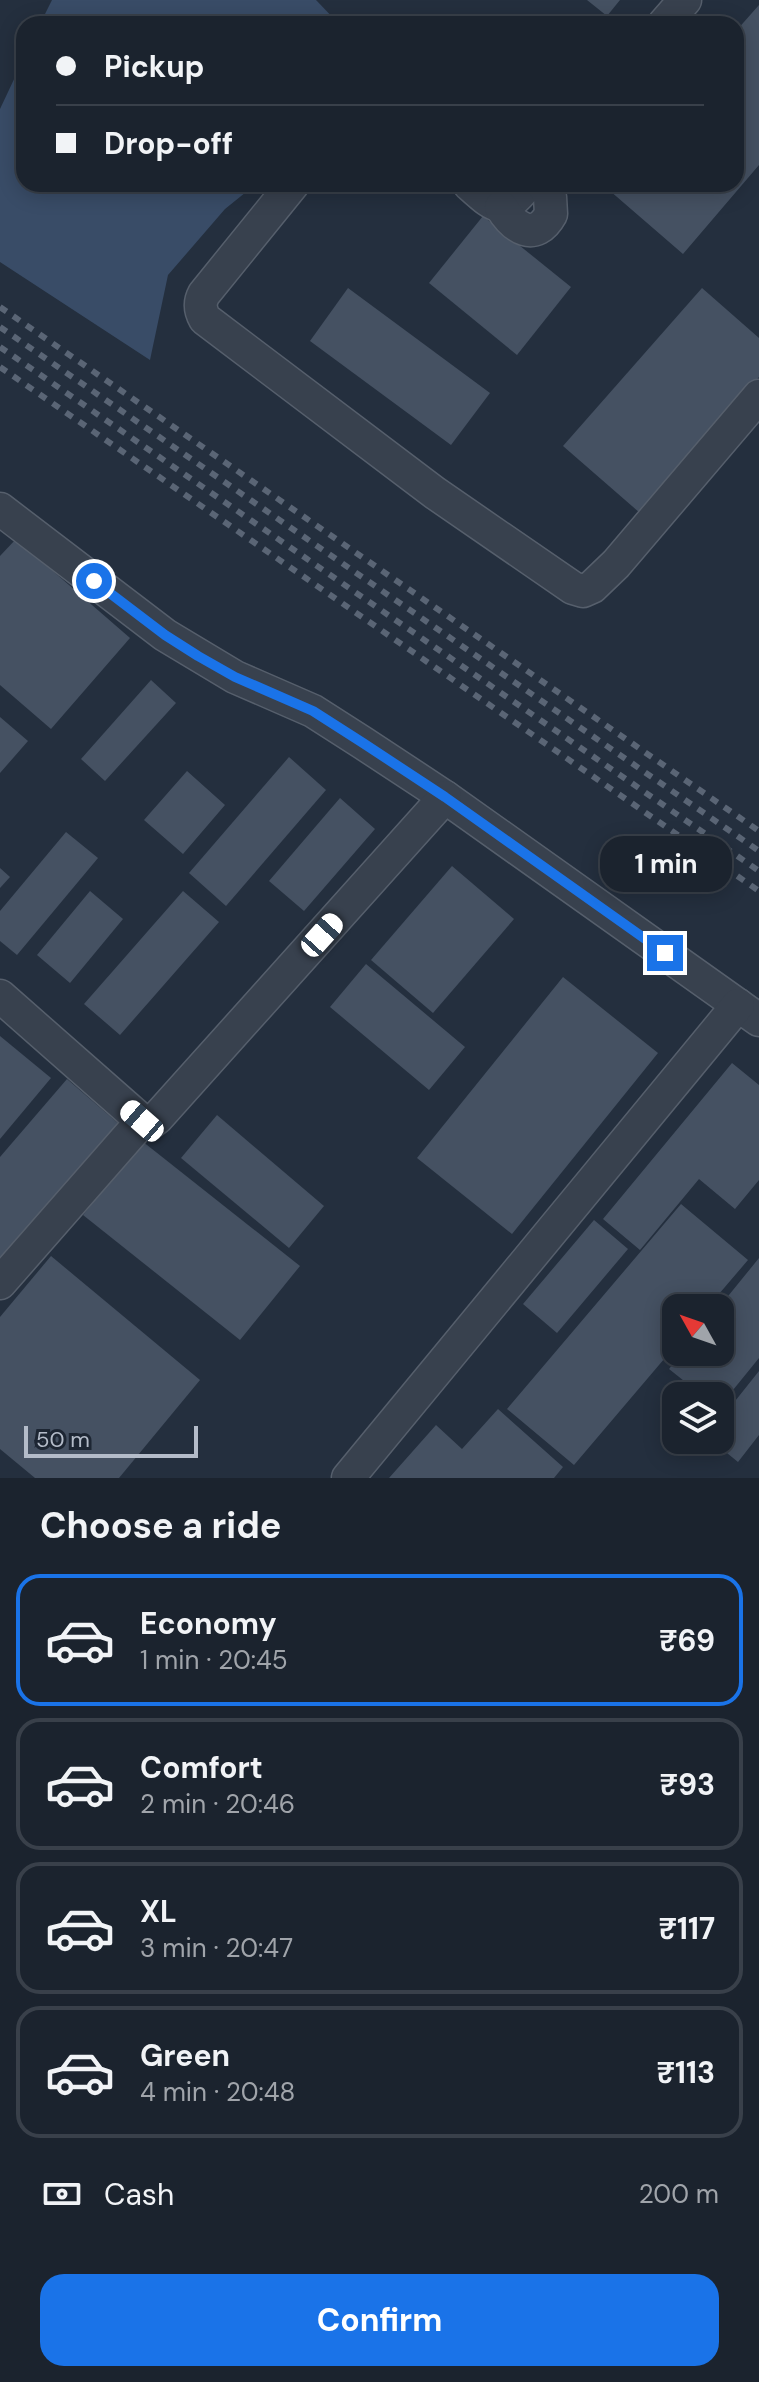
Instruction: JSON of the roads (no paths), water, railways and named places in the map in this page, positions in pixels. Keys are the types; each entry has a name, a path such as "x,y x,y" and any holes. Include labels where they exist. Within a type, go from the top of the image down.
{"street":[{"path":"671,16 685,0"},
{"path":"287,192 204,294 201,312 205,319 435,493 573,588 583,591 592,587 609,571 759,396"},
{"path":"478,192 501,207 525,230 540,227 551,214 547,192"},
{"path":"501,207 514,201 521,192"},
{"path":"0,509 165,635 235,677 313,711 445,797 748,1012 348,1478"},
{"path":"0,996 142,1121 150,1123 445,797"},
{"path":"0,1283 142,1121"}],"water":[{"path":"52,0 316,0 331,16 44,16"},
{"path":"16,75 16,192 246,192 225,209 168,275 150,360 0,262 0,109"}],"railway":[{"path":"0,307 759,831"},
{"path":"0,327 759,851"},
{"path":"0,347 759,871"},
{"path":"0,367 759,891"}]}
